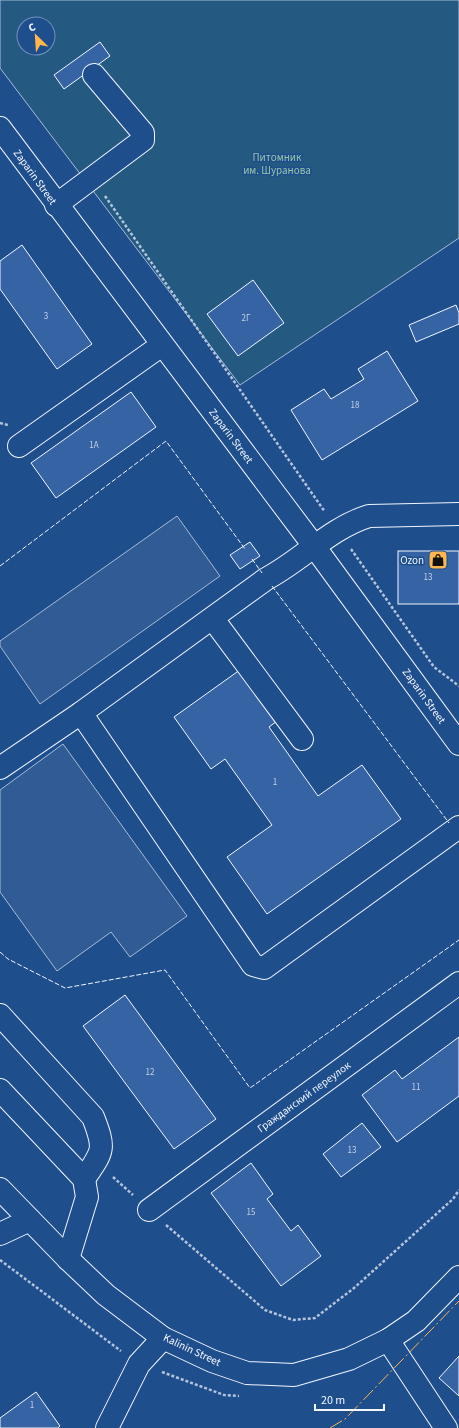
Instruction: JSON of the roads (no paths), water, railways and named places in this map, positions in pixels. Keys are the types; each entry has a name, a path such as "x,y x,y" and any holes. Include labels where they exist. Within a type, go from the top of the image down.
{"main road":[{"path":"56,205 136,147 143,140 143,133 94,75"},
{"name":"Zaparin Street","path":"0,128 56,205 456,736"},
{"path":"19,446 162,345"},
{"path":"0,768 82,713 266,579 282,571 314,546 355,520 369,516 459,514"},
{"path":"213,619 302,739"},
{"path":"82,713 253,965 264,968 459,827"},
{"name":"Гражданский переулок","path":"149,1210 459,983"},
{"path":"0,1015 93,1117 101,1137 100,1154 84,1179"},
{"path":"0,1090 84,1179 87,1197 68,1259"},
{"name":"Kalinin Street","path":"0,1189 68,1259 106,1295 163,1338 212,1361 246,1373 294,1375 349,1359 388,1340 416,1322 459,1277"},
{"path":"0,1234 30,1220"},
{"path":"107,1428 139,1364 163,1338"},
{"path":"388,1340 446,1428"}],"place":[{"name":"Ozon","path":"438,560"}],"park label":[{"name":"Питомник им. Шуранова","path":"277,163"}]}
